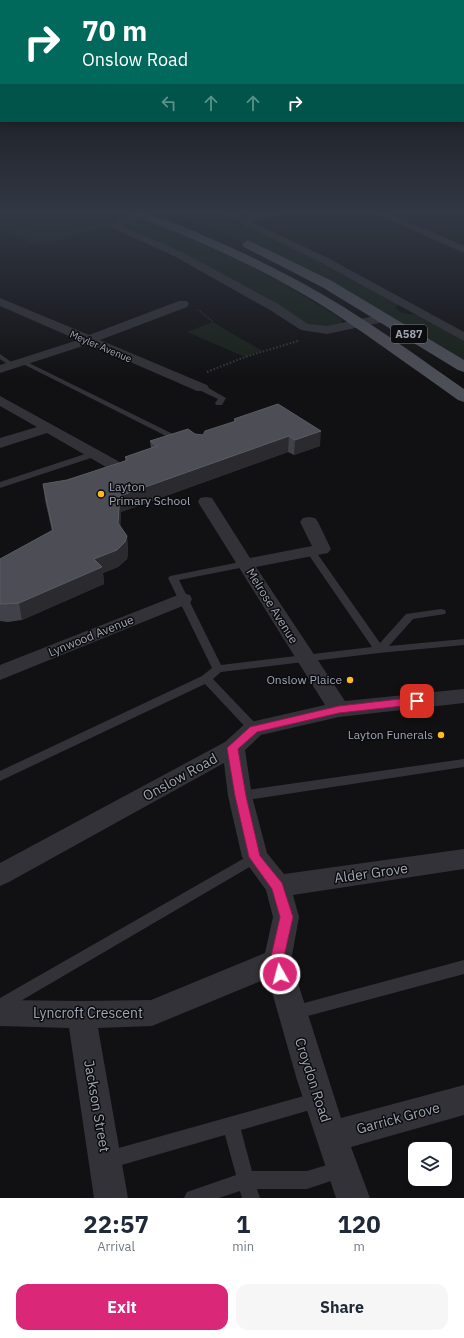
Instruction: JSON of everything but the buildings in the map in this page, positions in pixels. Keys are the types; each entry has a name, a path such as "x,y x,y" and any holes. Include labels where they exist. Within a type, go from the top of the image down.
{"main road":[{"name":"A587","path":"264,268 295,284 359,323 464,397"},
{"name":"A587","path":"296,268 384,318 464,367"}],"street":[{"path":"203,268 274,307 305,327 317,330 327,330 384,318"},
{"path":"339,268 461,333"},
{"name":"Meyler Avenue","path":"0,302 202,388"},
{"path":"12,365 89,341 183,304"},
{"path":"0,400 112,464"},
{"path":"0,443 49,428"},
{"name":"Melrose Avenue","path":"206,502 305,659 339,709"},
{"path":"245,564 322,549 309,522"},
{"name":"Lynwood Avenue","path":"0,673 183,599"},
{"name":"Onslow Road","path":"0,875 233,748 254,729 339,709 464,696"},
{"path":"233,748 240,796 255,857 278,886 286,917 277,961"},
{"name":"Alder Grove","path":"278,886 463,863"},
{"name":"Croydon Road","path":"277,961 331,1136 354,1198"},
{"name":"Lyncroft Crescent","path":"0,1013 81,1015 152,1013 277,961"},
{"name":"Jackson Street","path":"81,1015 111,1198"},
{"name":"Garrick Grove","path":"331,1136 464,1100"}],"lane":[{"path":"0,356 12,365 172,435"},
{"path":"202,388 222,398 219,403"},
{"path":"0,485 94,454"},
{"path":"311,551 379,650"},
{"path":"218,669 173,578 245,564"},
{"path":"379,650 410,616 441,612"},
{"path":"0,776 206,679 218,669 379,650 464,642"},
{"path":"206,679 254,729"},
{"path":"240,796 464,763"},
{"path":"0,1006 255,857"},
{"path":"292,1013 464,967"},
{"path":"106,1161 320,1099"},
{"path":"231,1126 251,1198"},
{"path":"193,1198 246,1180 307,1180 343,1170"}],"path":[{"path":"184,381 245,357 320,334 317,330"}],"shaded area":[{"path":"199,268 254,268 281,282 342,319 341,325 317,330"},
{"path":"296,268 332,268 400,304 395,308 402,313 425,316 464,337 464,367"},
{"path":"213,322 263,351 245,357 187,332"}],"place":[{"name":"Layton Primary School","path":"101,494"},
{"name":"Onslow Plaice","path":"350,680"},
{"name":"Layton Funerals","path":"441,735"}],"route":[{"path":"280,974 277,961 286,917 278,886 255,857 240,796 233,748 254,729 339,709 417,701"}]}
